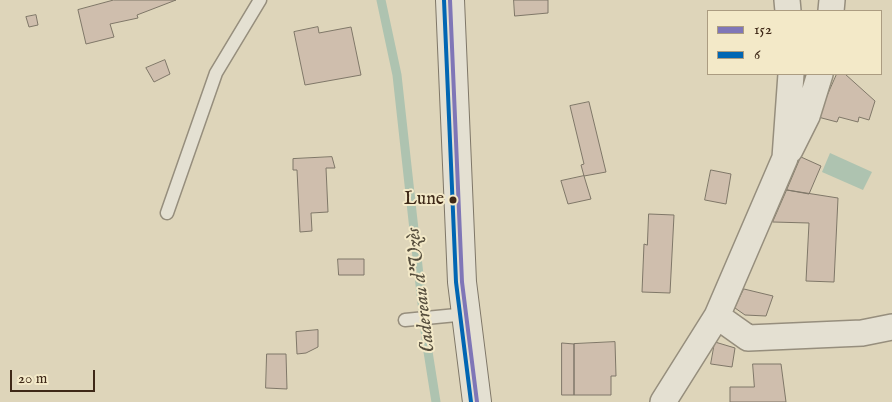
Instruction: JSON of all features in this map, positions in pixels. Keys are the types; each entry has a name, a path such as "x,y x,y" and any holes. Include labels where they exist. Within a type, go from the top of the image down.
{"main road":[{"path":"450,0 462,282 455,316 477,402"}],"street":[{"path":"785,158 791,75"},
{"path":"663,402 717,316 785,158 807,116 820,75"},
{"path":"717,316 748,338 862,333 892,327"}],"lane":[{"path":"167,213 216,73 260,0"},
{"path":"405,320 455,316"}],"shaded area":[{"path":"830,153 872,172 863,190 822,172"}],"building":[{"path":"114,0 176,0 137,15 138,18 110,24 114,37 86,44 78,10"},
{"path":"514,0 548,0 548,13 515,16"},
{"path":"36,15 38,25 29,27 26,17"},
{"path":"318,27 319,33 351,27 361,75 305,85 294,32"},
{"path":"165,60 170,74 154,82 146,68"},
{"path":"837,75 846,75 875,101 869,120 859,117 858,122 839,117 837,122 818,117"},
{"path":"589,102 606,172 584,176 581,165 584,164 570,106"},
{"path":"332,157 335,168 326,168 328,212 311,213 312,231 300,232 297,170 293,170 293,159"},
{"path":"801,157 821,166 809,194 787,190"},
{"path":"711,170 731,174 726,204 705,200"},
{"path":"584,176 591,199 568,204 561,181"},
{"path":"787,190 838,198 834,282 806,281 809,223 773,222"},
{"path":"649,214 674,215 670,293 642,292 644,244 647,245"},
{"path":"338,259 364,259 364,275 339,275"},
{"path":"744,289 773,296 766,316 745,315 735,308"},
{"path":"318,330 318,347 306,353 297,354 296,332"},
{"path":"615,342 616,376 611,376 611,395 574,395 574,344"},
{"path":"715,342 735,348 732,367 711,364"},
{"path":"562,343 574,344 574,395 562,395"},
{"path":"267,354 286,354 287,389 266,388"},
{"path":"753,364 781,364 786,402 730,402 730,387 754,387"}],"waterway":[{"name":"Cadereau d'Uzès","path":"381,0 397,75 426,339 436,402"}],"transit line":[{"name":"6","path":"444,0 456,282 471,402"},
{"name":"152","path":"450,0 462,282 477,402"}],"place":[{"name":"Lune","path":"453,200"}]}
